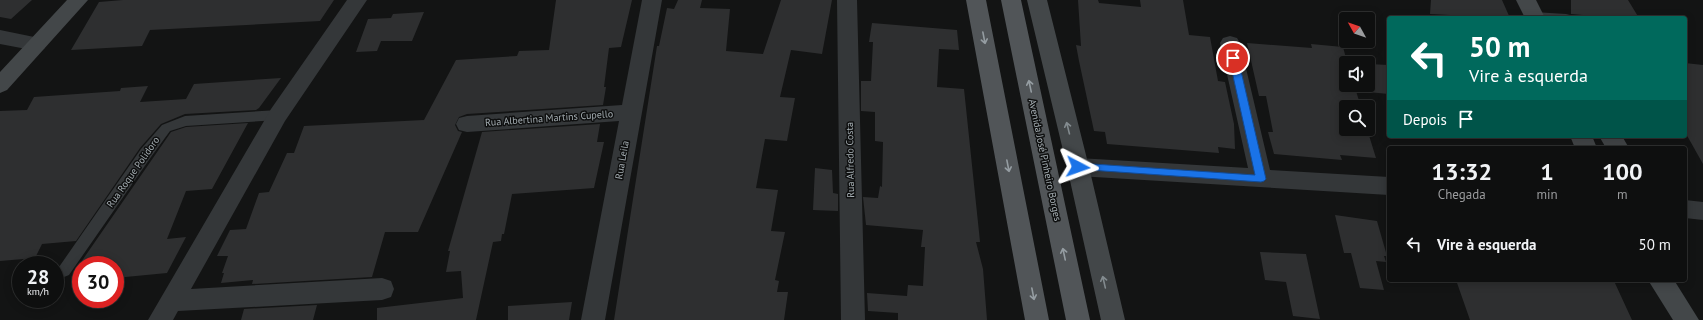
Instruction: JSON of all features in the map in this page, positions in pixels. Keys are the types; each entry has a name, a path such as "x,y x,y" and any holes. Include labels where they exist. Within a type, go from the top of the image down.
{"main road":[{"path":"976,0 1037,320"},
{"name":"Avenida José Pinheiro Borges","path":"1011,0 1078,320"}],"street":[{"path":"0,85 78,0"},
{"path":"166,310 278,115 357,0"},
{"name":"Rua Leila","path":"593,320 652,0"},
{"name":"Rua Alfredo Costa","path":"847,0 853,320"},
{"path":"1037,0 1078,167 1113,320"},
{"path":"0,36 37,44"},
{"path":"1230,43 1261,179"},
{"name":"Rua Albertina Martins Cupello","path":"467,124 631,112"},
{"path":"1078,167 1387,186"},
{"path":"1687,209 1703,211"},
{"path":"1661,282 1688,320"},
{"path":"1678,282 1688,320"},
{"path":"166,310 382,288"}],"lane":[{"path":"1532,11 1556,16"},
{"name":"Rua Roque Polidoro","path":"64,271 146,153 166,128 185,121 278,115"}],"building":[{"path":"0,0 32,0 11,19 0,17"},
{"path":"123,0 334,0 320,21 150,30 142,46 71,50 99,2"},
{"path":"556,0 632,0 621,47 609,48 603,105 467,114 459,117 455,125 458,131 462,132 418,232 385,232 372,277 252,284 253,280 221,283 224,273 222,273 228,256 217,256 230,230 246,229 259,193 269,192 287,153 294,153 304,126 424,120 456,60 517,56 519,51 549,50"},
{"path":"678,0 702,0 700,8 730,9 726,51 763,54 781,0 832,0 822,54 791,50 780,97 795,98 787,141 765,139 756,188 778,190 771,231 785,232 775,280 779,281 777,292 788,292 784,320 614,320 657,46 659,46 667,8 674,9"},
{"path":"1078,0 1098,0 1099,3 1141,7 1140,0 1183,0 1189,35 1210,37 1218,81 1225,82 1234,124 1235,149 1218,147 1219,153 1107,144 1105,132 1094,131 1079,61 1076,45 1081,46"},
{"path":"1431,0 1502,0 1509,16 1470,16 1430,14"},
{"path":"1571,0 1628,0 1638,16 1594,16 1571,14"},
{"path":"424,12 412,41 381,41 377,51 356,52 368,19 391,18 393,14"},
{"path":"872,23 957,30 959,50 939,49 937,87 964,89 980,242 976,242 983,269 987,320 898,320 898,313 868,311 867,293 907,296 908,285 923,286 925,247 921,247 923,230 866,225 863,197 878,198 880,186 882,187 883,142 875,141 875,112 861,111 861,81 871,81 873,42 869,42"},
{"path":"1247,43 1312,48 1311,44 1343,48 1345,56 1339,56 1339,92 1356,92 1359,100 1339,100 1339,136 1369,136 1376,158 1340,155 1342,160 1274,154 1268,132 1273,132 1266,96 1259,96"},
{"path":"1687,63 1703,65 1703,164 1687,136"},
{"path":"1375,64 1387,65 1387,94 1367,92 1375,92"},
{"path":"281,78 256,110 185,114 161,124 140,148 76,241 42,244 36,256 12,256 12,260 0,261 0,111 27,110 34,97 120,91 121,88 148,86 140,102 186,99 194,84"},
{"path":"248,123 212,189 186,191 167,239 186,237 167,273 124,277 124,256 85,256 171,132 186,127"},
{"path":"600,124 597,142 604,142 594,188 512,194 504,234 502,234 501,241 493,242 476,320 377,320 377,308 463,298 461,271 446,272 450,251 448,251 482,132"},
{"path":"815,168 832,170 833,193 838,194 838,211 813,210"},
{"path":"1335,215 1377,221 1387,256 1384,256 1386,262 1376,261 1384,290 1360,288 1351,253 1344,253"},
{"path":"1260,252 1306,254 1320,319 1293,316 1286,282 1265,280"},
{"path":"1457,282 1614,282 1632,320 1470,320"},
{"path":"572,302 569,320 508,320 508,306"},
{"path":"317,305 313,320 241,320 244,309"}],"route":[{"path":"1078,167 1261,179 1233,58"}]}
